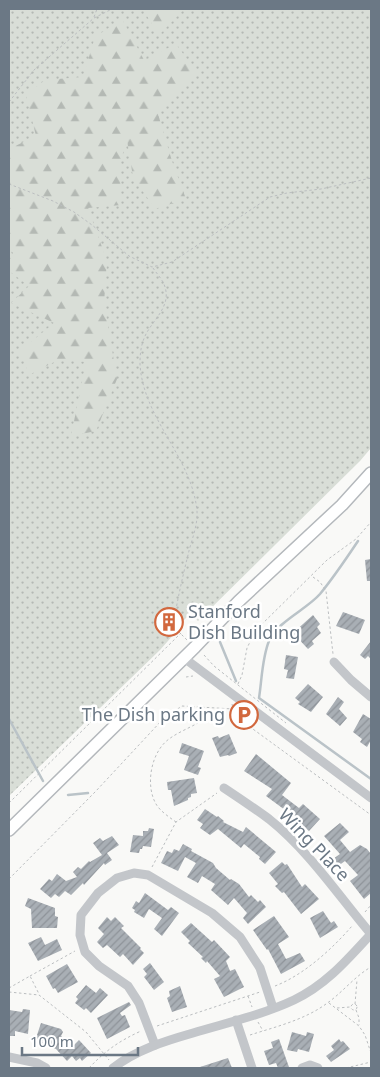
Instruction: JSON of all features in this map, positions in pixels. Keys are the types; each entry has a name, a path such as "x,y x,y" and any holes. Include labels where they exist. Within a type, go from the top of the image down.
{"main road":[{"path":"9,830 184,658 239,601 342,505 371,473"}],"street":[{"path":"184,658 371,798"},
{"path":"334,662 371,697"},
{"name":"Wing Place","path":"224,788 269,819 292,841 313,863 371,934"},
{"path":"154,1045 139,1003 128,986 100,966 85,952 80,935 81,915 98,893 117,878 134,873 148,875 212,913 240,937 260,968 274,1008"},
{"path":"114,1067 154,1045 274,1008 293,1000 336,971 371,934"},
{"path":"236,1020 252,1068"},
{"path":"9,1058 23,1059 46,1068"},
{"path":"302,1068 310,1065 318,1068"}],"path":[{"path":"94,18 97,9"},
{"path":"9,102 34,70 94,18 112,9"},
{"path":"152,267 172,262 270,197 321,189 371,178"},
{"path":"9,184 53,201 74,212 129,256 152,267 165,287 166,299 162,310 143,341 140,355 141,371 144,386 156,417 187,473 197,513 197,521 173,626 188,640"},
{"path":"238,684 242,675 247,648 256,630 326,560 356,539 371,522"},
{"path":"312,576 320,582 326,591 334,662"},
{"path":"9,803 181,633"},
{"path":"204,655 214,666 292,728"},
{"path":"186,677 194,676"},
{"path":"232,703 235,716 371,815"},
{"path":"9,879 96,791 164,718 182,706 233,709"},
{"path":"176,822 157,805 152,795 150,782 154,762 162,745 169,738 197,724 220,708"},
{"path":"148,875 176,822 224,788"},
{"path":"88,1068 103,1052 128,1037 149,1028 280,984 317,961 336,944 371,905"},
{"path":"9,988 83,947"},
{"path":"242,1038 307,1016 328,1002 371,967"},
{"path":"30,976 39,995 86,1032 114,1067"},
{"path":"357,979 355,1004 357,1007 355,1009 359,1018 359,1026"},
{"path":"9,992 39,995"},
{"path":"328,1002 359,1026 365,1035 371,1053"},
{"path":"351,1007 352,1004 355,1004"},
{"path":"336,1008 351,1007 355,1009"},
{"path":"346,1068 371,1062"}],"green space":[{"path":"9,9 371,9 371,448 198,621 190,614 173,631 175,633 160,650 9,796"},
{"path":"151,9 184,9 159,35 147,16"},
{"path":"122,19 144,60 176,44 197,73 158,114 186,199 155,209 133,177 127,140 120,163 121,205 88,208 107,261 104,303 117,379 96,431 71,436 86,362 60,359 29,375 20,351 54,323 11,303 29,286 9,271 9,260 13,253 9,248 9,149 36,136 26,95 45,80 83,77 95,37"}],"building":[{"path":"371,559 371,581 367,581 365,560"},
{"path":"343,612 365,620 359,634 336,626"},
{"path":"313,615 320,624 317,627 321,633 312,641 314,644 308,649 293,633"},
{"path":"371,641 371,659 368,656 365,659 360,655"},
{"path":"286,655 298,657 294,679 286,678 288,670 284,669"},
{"path":"308,684 323,697 311,712 298,704 300,702 295,698"},
{"path":"338,697 344,702 339,709 347,718 340,726 326,714"},
{"path":"363,714 371,719 371,740 367,747 360,742 362,739 353,732"},
{"path":"229,734 237,753 220,757 212,738 218,736 219,738"},
{"path":"182,743 204,751 198,767 201,768 198,775 184,770 189,756 179,753"},
{"path":"256,754 291,783 282,795 299,808 303,804 320,819 309,831 266,796 272,789 244,771"},
{"path":"194,778 197,793 191,794 188,800 174,806 171,790 168,790 167,782"},
{"path":"205,809 218,816 223,822 243,832 246,827 276,852 265,864 259,859 260,857 244,844 241,848 218,829 210,835 200,828 203,824 197,820"},
{"path":"340,823 349,832 340,840 350,852 360,845 371,854 371,893 364,899 350,881 358,875 345,861 338,866 333,859 340,854 324,836"},
{"path":"149,828 154,829 151,847 143,846 139,853 130,852 133,835 143,836 143,831 148,831"},
{"path":"112,836 119,845 107,853 112,860 105,865 104,863 84,885 83,883 71,895 65,891 59,897 55,894 51,898 40,889 49,879 52,881 57,874 66,881 77,877 73,872 78,867 81,869 89,861 102,855 93,843 100,838 103,841"},
{"path":"183,844 192,849 191,851 213,863 230,880 239,884 249,897 251,895 258,902 260,900 266,907 248,924 243,918 247,913 234,898 228,905 211,890 215,884 202,876 198,883 187,877 196,863 185,857 178,871 161,863 167,851 172,853 174,849 179,851"},
{"path":"282,862 285,865 287,864 302,887 305,884 319,899 301,914 284,892 282,893 275,886 278,884 269,873"},
{"path":"145,893 168,910 171,907 179,913 162,936 154,929 162,918 149,909 144,918 134,912 135,910 132,908 136,901 139,903"},
{"path":"28,898 55,908 55,916 58,917 57,928 32,928 31,909 25,906"},
{"path":"323,911 331,923 334,921 338,927 320,938 310,918"},
{"path":"274,916 289,937 278,944 286,959 300,953 305,961 281,974 268,949 253,930"},
{"path":"107,917 111,921 115,917 124,926 121,928 144,953 133,965 123,954 120,957 107,945 103,948 97,942 104,934 98,928"},
{"path":"191,923 212,942 214,940 230,957 226,961 230,971 235,969 244,987 224,997 214,979 220,976 207,961 206,963 201,958 203,957 188,943 190,941 181,932"},
{"path":"41,937 45,945 57,939 62,950 38,961 28,943"},
{"path":"150,963 164,982 154,990 144,977 147,974 143,969"},
{"path":"67,964 78,982 58,993 55,988 53,989 46,976"},
{"path":"86,985 96,993 100,988 108,995 91,1013 86,1008 84,1010 75,1003 78,999 76,997"},
{"path":"180,986 187,1007 172,1012 167,998 170,996 169,991"},
{"path":"129,1002 131,1005 120,1013 122,1016 125,1015 130,1027 107,1039 97,1018"},
{"path":"23,1009 30,1010 28,1034 15,1031 15,1036 9,1036 9,1010 22,1012"},
{"path":"41,1023 61,1029 63,1032 61,1036 73,1046 79,1040 91,1053 82,1061 80,1058 76,1061 72,1056 67,1061 56,1049 36,1038"},
{"path":"292,1032 306,1036 307,1032 314,1034 309,1052 298,1049 297,1052 287,1050"},
{"path":"279,1039 289,1067 278,1068 276,1063 269,1065 264,1051 273,1048 271,1042"},
{"path":"339,1039 350,1049 331,1062 326,1056 334,1050 331,1046"},
{"path":"228,1058 232,1068 200,1068 200,1067"}],"waterway":[{"path":"358,541 320,594 273,634 265,654 259,698 371,779"},
{"path":"220,642 236,681"},
{"path":"9,719 43,781"},
{"path":"68,795 88,793"}],"place":[{"name":"Stanford Dish Building","path":"169,622"},
{"name":"The Dish parking","path":"244,715"}]}
